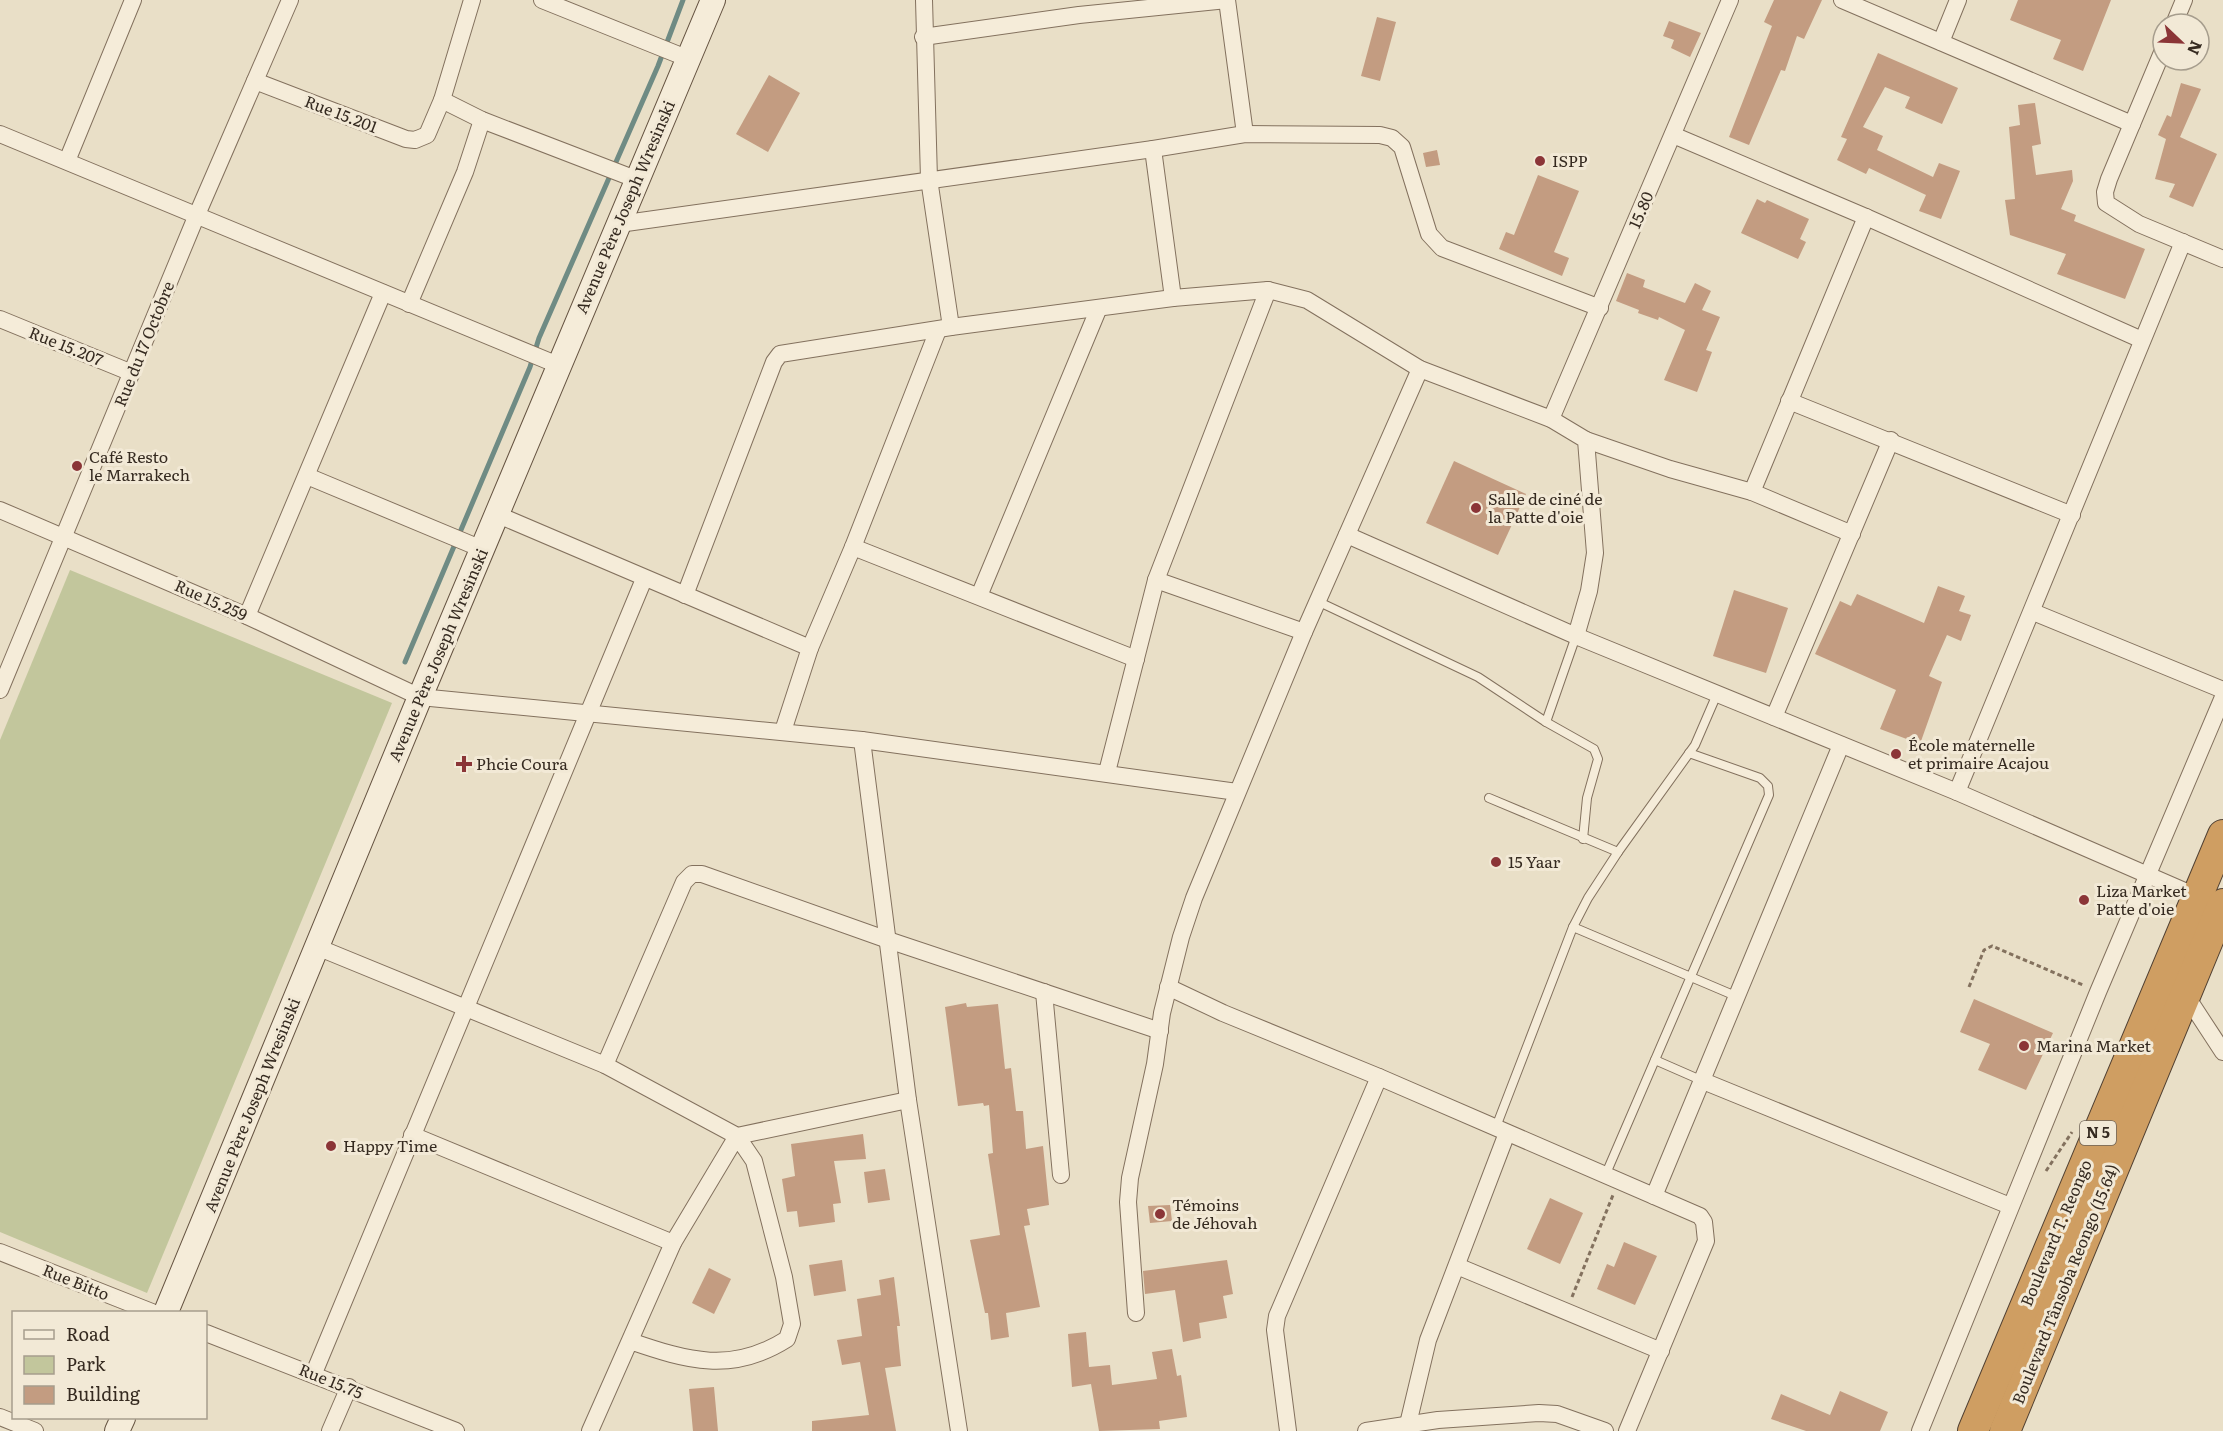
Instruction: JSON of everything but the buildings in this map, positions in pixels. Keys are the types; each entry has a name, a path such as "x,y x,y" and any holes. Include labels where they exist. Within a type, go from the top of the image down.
{"highway":[{"name":"Boulevard T. Reongo","path":"1973,1431 2101,1128 2210,900 2223,835"},
{"name":"Boulevard Tânsoba Reongo (15.64)","path":"2005,1431 2185,994 2210,900"}],"street":[{"path":"67,161 134,0"},
{"name":"Rue du 17 Octobre","path":"2,680 65,536 196,217 290,0"},
{"path":"472,0 442,100 482,120 629,176"},
{"path":"542,0 680,56"},
{"name":"Avenue Père Joseph Wresinski","path":"166,1311 420,697 474,545 496,514 619,224 629,176 680,56 713,0"},
{"path":"783,731 810,648 944,329 929,179 923,37 924,0"},
{"path":"923,37 1082,8 1227,0 1245,134"},
{"name":"15.80","path":"1551,419 1730,0"},
{"path":"1842,0 2132,124"},
{"path":"1941,42 1958,0"},
{"path":"2154,72 2109,179 2105,192 2106,203 2139,224 2223,259"},
{"name":"Rue 15.201","path":"255,81 406,139 415,140 427,135 442,100"},
{"path":"409,304 465,172 482,120"},
{"path":"0,134 558,365"},
{"path":"619,224 1154,149 1245,134 1380,135 1392,138 1402,147 1434,243 1600,308"},
{"path":"1673,135 1866,217 2142,340"},
{"path":"1154,149 1173,298"},
{"path":"1752,492 1866,217"},
{"path":"1957,792 2033,612 2183,242"},
{"path":"1107,772 1156,580 1268,290"},
{"path":"685,595 774,362 780,354 1173,298 1268,290 1307,300 1420,369 1551,419 1586,440 1670,469 1752,492 1852,534"},
{"path":"247,616 383,293"},
{"path":"979,596 1098,310"},
{"name":"Rue 15.207","path":"0,319 132,373"},
{"path":"1136,1313 1128,1202 1168,987 1194,898 1317,601 1420,369"},
{"path":"1789,401 2072,514"},
{"path":"1576,636 1589,591 1595,553 1586,440"},
{"path":"1774,717 1891,440"},
{"path":"307,476 474,545"},
{"name":"Rue 15.259","path":"0,510 247,616 420,697 862,740 1107,772 1237,792"},
{"path":"496,514 810,648"},
{"path":"1347,535 1576,636 1957,792 2210,900"},
{"path":"853,547 1136,659"},
{"path":"314,1373 464,1007 644,579"},
{"path":"1156,580 1304,632"},
{"path":"2033,612 2223,690"},
{"path":"1920,1431 2098,992 2223,697"},
{"path":"862,740 908,1100 959,1431"},
{"path":"1654,1196 1842,745"},
{"path":"605,1065 684,882 692,874 702,874 888,940 1160,1031"},
{"path":"317,947 605,1065 737,1136 754,1161 784,1277 792,1324 787,1339 752,1357 728,1362 694,1360 630,1341"},
{"path":"1168,987 1223,1013 1379,1077 1700,1216 1706,1232 1702,1251 1628,1431"},
{"path":"1044,992 1061,1175"},
{"path":"2185,994 2223,1052"},
{"path":"1288,1431 1275,1330 1277,1316 1379,1077"},
{"path":"1703,1081 2010,1206"},
{"path":"590,1431 673,1243 737,1136 908,1100"},
{"path":"1408,1424 1428,1340 1457,1266 1501,1130"},
{"path":"412,1135 673,1243"},
{"name":"Rue Bitto","path":"0,1252 149,1311"},
{"path":"1457,1266 1661,1352"},
{"name":"Rue 15.75","path":"207,1333 314,1373 456,1431"},
{"path":"330,1431 349,1387"},
{"path":"1366,1431 1408,1424 1439,1426 1557,1414 1605,1431"},
{"path":"0,1417 35,1431"}],"lane":[{"path":"1317,601 1478,677 1598,753 1587,798 1583,839"},
{"path":"1546,722 1576,636"},
{"path":"1501,1130 1574,927 1588,898 1689,753 1717,694"},
{"path":"1612,1179 1655,1060 1768,795 1768,786 1760,778 1689,753"},
{"path":"1489,798 1618,852"},
{"path":"1574,927 1738,997"},
{"path":"1655,1060 1703,1081"}],"path":[{"path":"1968,987 1984,950 1992,946 2098,992"},
{"path":"2042,1179 2072,1132 2078,1127 2101,1128"},
{"path":"1566,1312 1612,1179"}],"green space":[{"path":"70,570 392,703 147,1293 0,1232 0,740"}],"waterway":[{"path":"405,662 530,367 539,338 658,66 683,0"}],"place":[{"name":"ISPP","path":"1540,161"},
{"name":"Café Resto le Marrakech","path":"77,466"},
{"name":"Salle de ciné de la Patte d'oie","path":"1476,508"},
{"name":"École maternelle et primaire Acajou","path":"1896,754"},
{"name":"Phcie Coura","path":"464,764"},
{"name":"15 Yaar","path":"1496,862"},
{"name":"Liza Market Patte d'oie","path":"2084,900"},
{"name":"Marina Market","path":"2024,1046"},
{"name":"Happy Time","path":"331,1146"},
{"name":"Témoins de Jéhovah","path":"1160,1214"}]}
